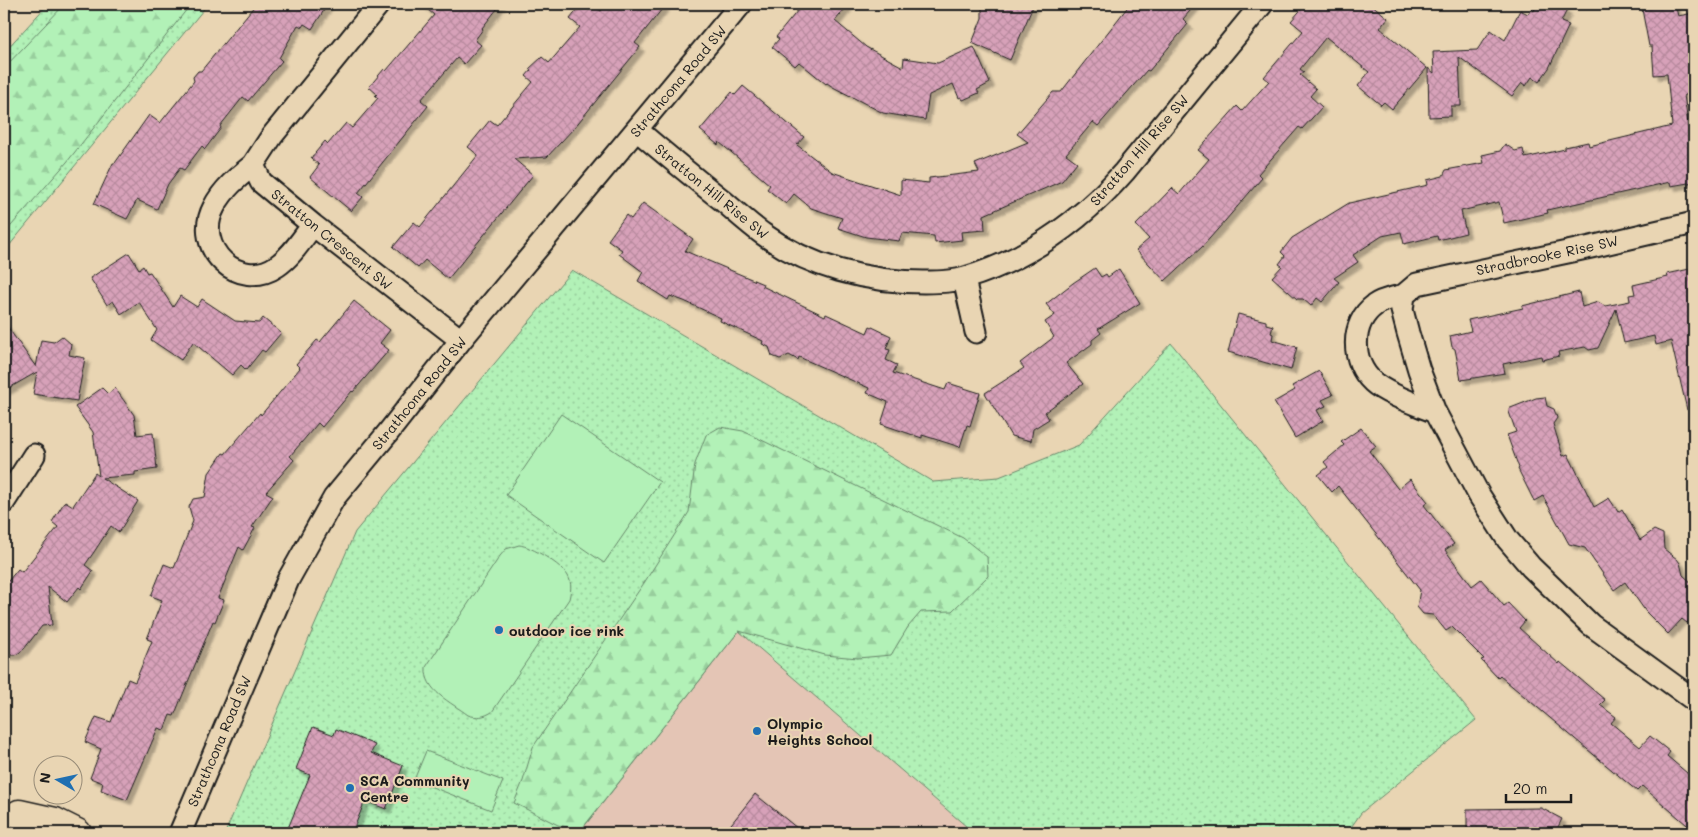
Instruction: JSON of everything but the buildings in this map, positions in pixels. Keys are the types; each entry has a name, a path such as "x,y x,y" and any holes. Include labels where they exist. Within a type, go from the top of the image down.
{"street":[{"path":"312,225 285,260 265,272 243,272 232,269 223,262 211,247 207,228 213,208 228,186 253,165 272,136 379,4"},
{"name":"Strathcona Road SW","path":"180,833 288,580 334,498 461,340 741,4"},
{"name":"Stratton Hill Rise SW","path":"637,130 763,234 815,262 842,272 880,280 933,282 964,279 1039,246 1082,215 1124,172 1262,4"},
{"name":"Stratton Crescent SW","path":"253,165 261,182 312,225 461,340"},
{"name":"Stradbrooke Rise SW","path":"1435,412 1384,389 1373,382 1365,373 1356,352 1358,330 1368,311 1377,304 1404,295 1417,284 1591,247 1694,222"},
{"path":"964,279 976,332"},
{"path":"1404,295 1402,310 1408,334 1435,412 1478,495 1508,540 1531,567 1590,624 1694,700"},
{"path":"4,502 34,455"},
{"path":"20,816 56,822 77,833"}],"shaded area":[{"name":"Olympic Heights School","path":"739,631 974,833 579,833"}],"green space":[{"path":"48,4 208,4 4,252 4,52"},
{"path":"65,4 191,4 67,162 4,234 4,68"},
{"path":"572,270 933,482 999,477 1079,445 1171,343 1476,720 1361,813 1347,833 974,833 739,631 579,833 225,833 355,532"},
{"path":"561,414 660,482 604,563 506,495"},
{"path":"720,427 743,431 963,538 987,557 988,576 952,611 921,612 908,627 891,655 858,658 825,655 739,631 581,830 558,825 514,803 533,747 644,583 689,512 695,464 706,435"},
{"name":"outdoor ice rink","path":"519,545 538,552 565,572 571,584 569,599 492,712 480,716 468,715 434,689 429,683 426,667 500,556 506,549"},
{"path":"426,751 503,781 491,810 414,780"}],"place":[{"name":"outdoor ice rink","path":"499,630"},
{"name":"Olympic Heights School","path":"757,731"},
{"name":"SCA Community Centre","path":"350,788"}]}
